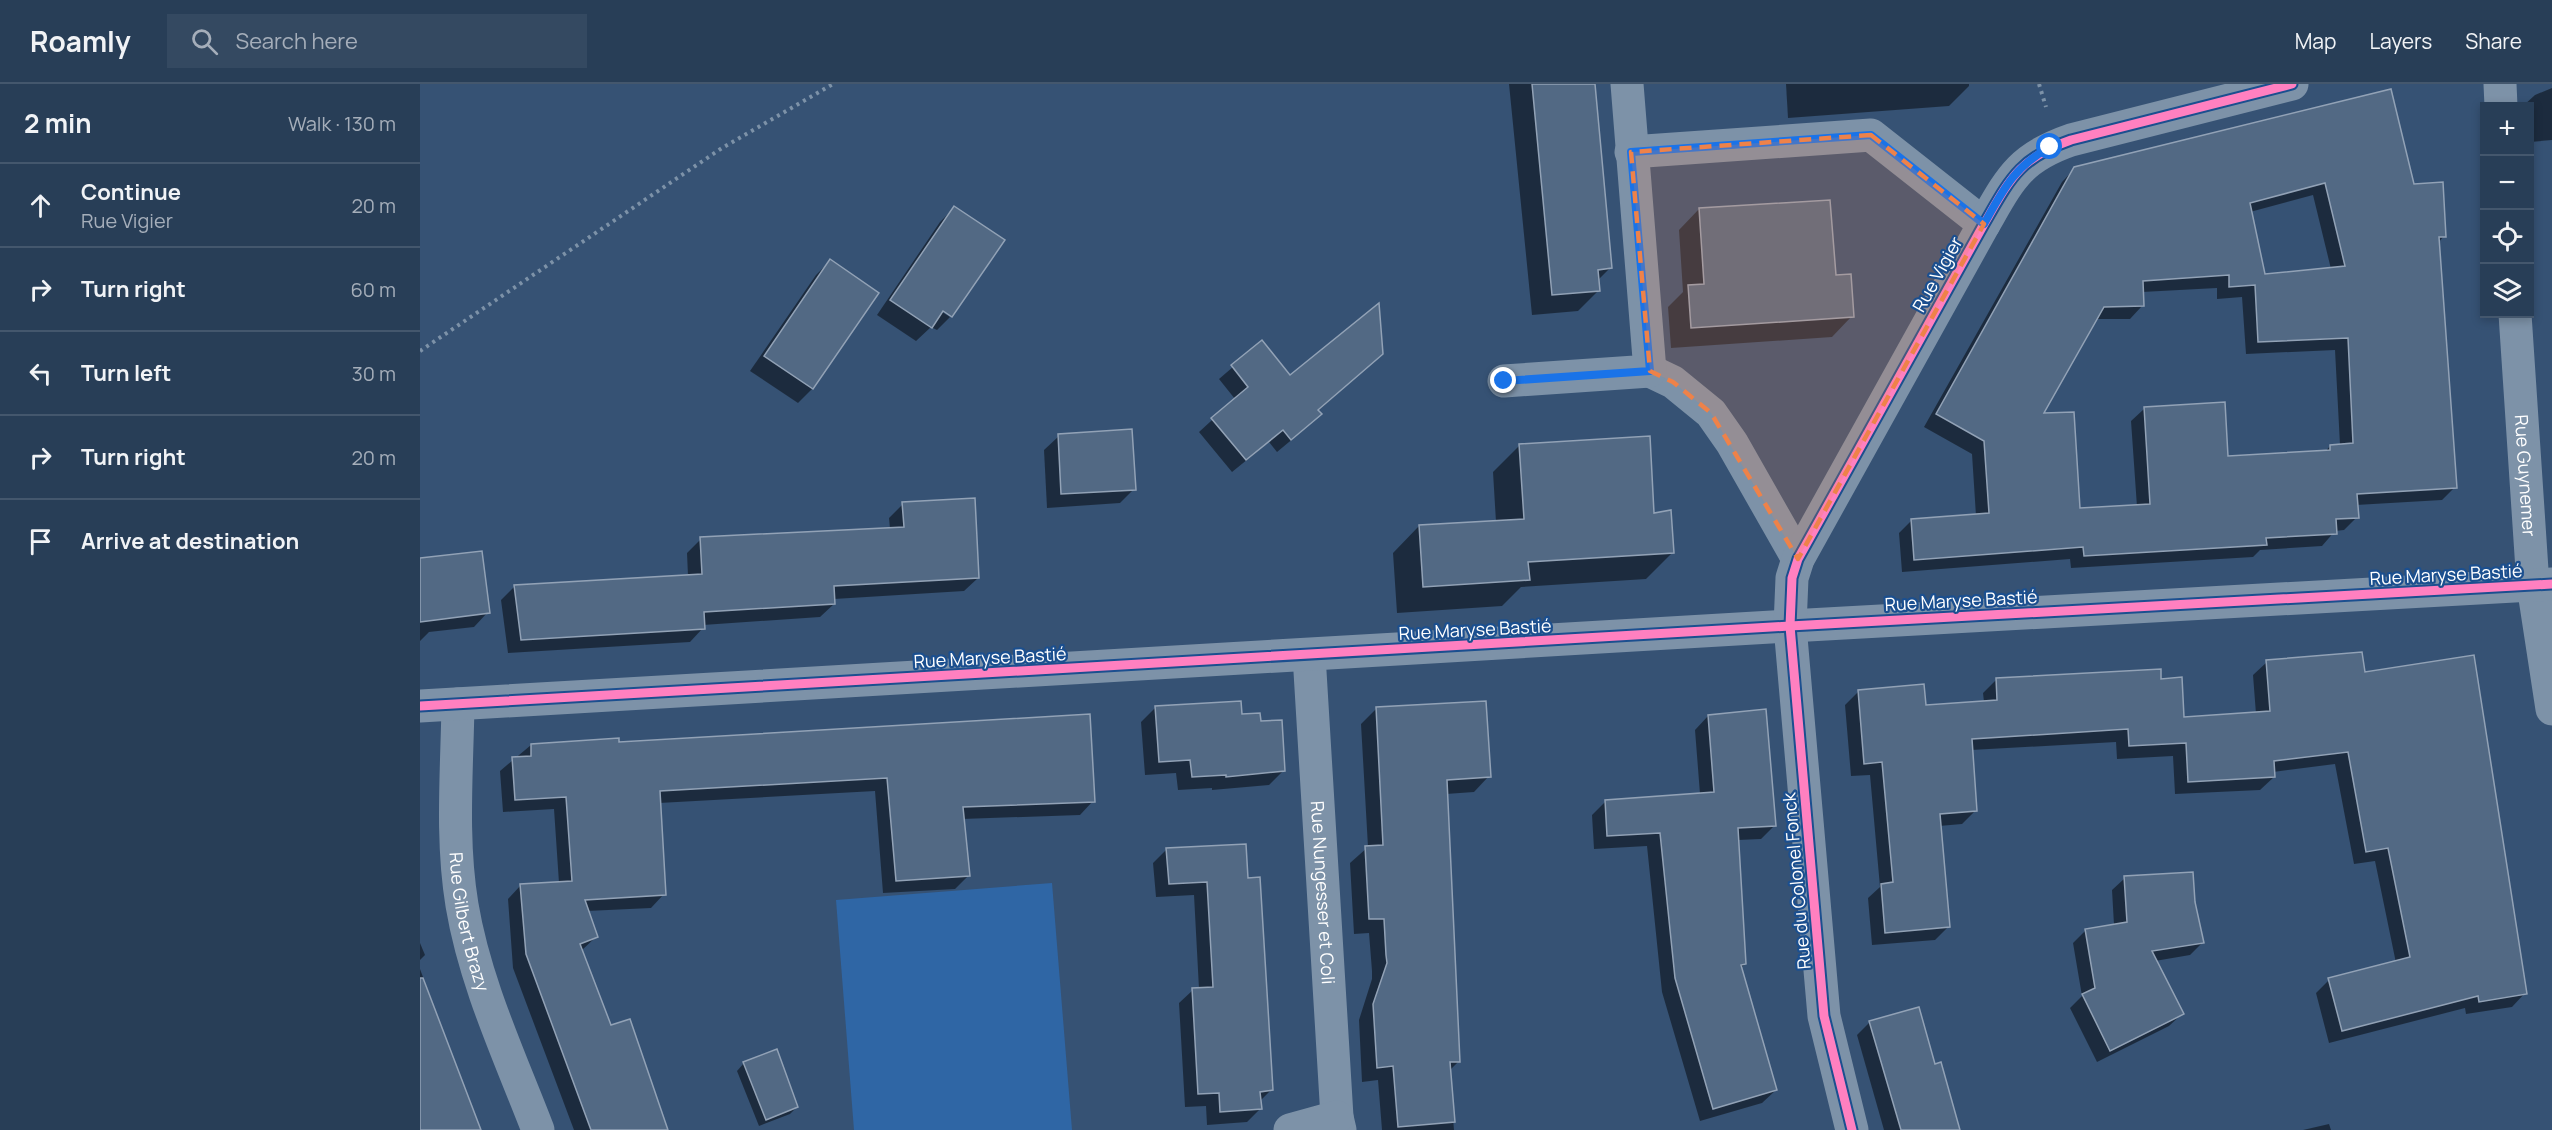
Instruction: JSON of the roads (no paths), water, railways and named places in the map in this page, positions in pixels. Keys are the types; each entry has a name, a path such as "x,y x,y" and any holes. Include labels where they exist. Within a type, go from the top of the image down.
{"street":[{"path":"1627,84 1650,371"},
{"name":"Rue Vigier","path":"1790,626 1792,578 1798,559 1984,224 2017,170 2050,147 2071,140 2292,84"},
{"path":"2500,84 2501,102"},
{"path":"1631,152 1871,135 1984,224"},
{"name":"Rue Guynemer","path":"2515,318 2552,709"},
{"path":"1504,381 1650,371 1673,382 1711,413 1732,443 1798,559"},
{"name":"Rue Maryse Bastié","path":"420,706 1308,656 1790,626 2542,585"},
{"name":"Rue du Colonel Fonck","path":"1790,626 1824,1016 1852,1130"},
{"name":"Rue Nungesser et Coli","path":"1308,656 1339,1123"},
{"name":"Rue Gilbert Brazy","path":"458,704 456,807 462,905 485,992 538,1130"},
{"path":"1290,1130 1339,1123"}]}
